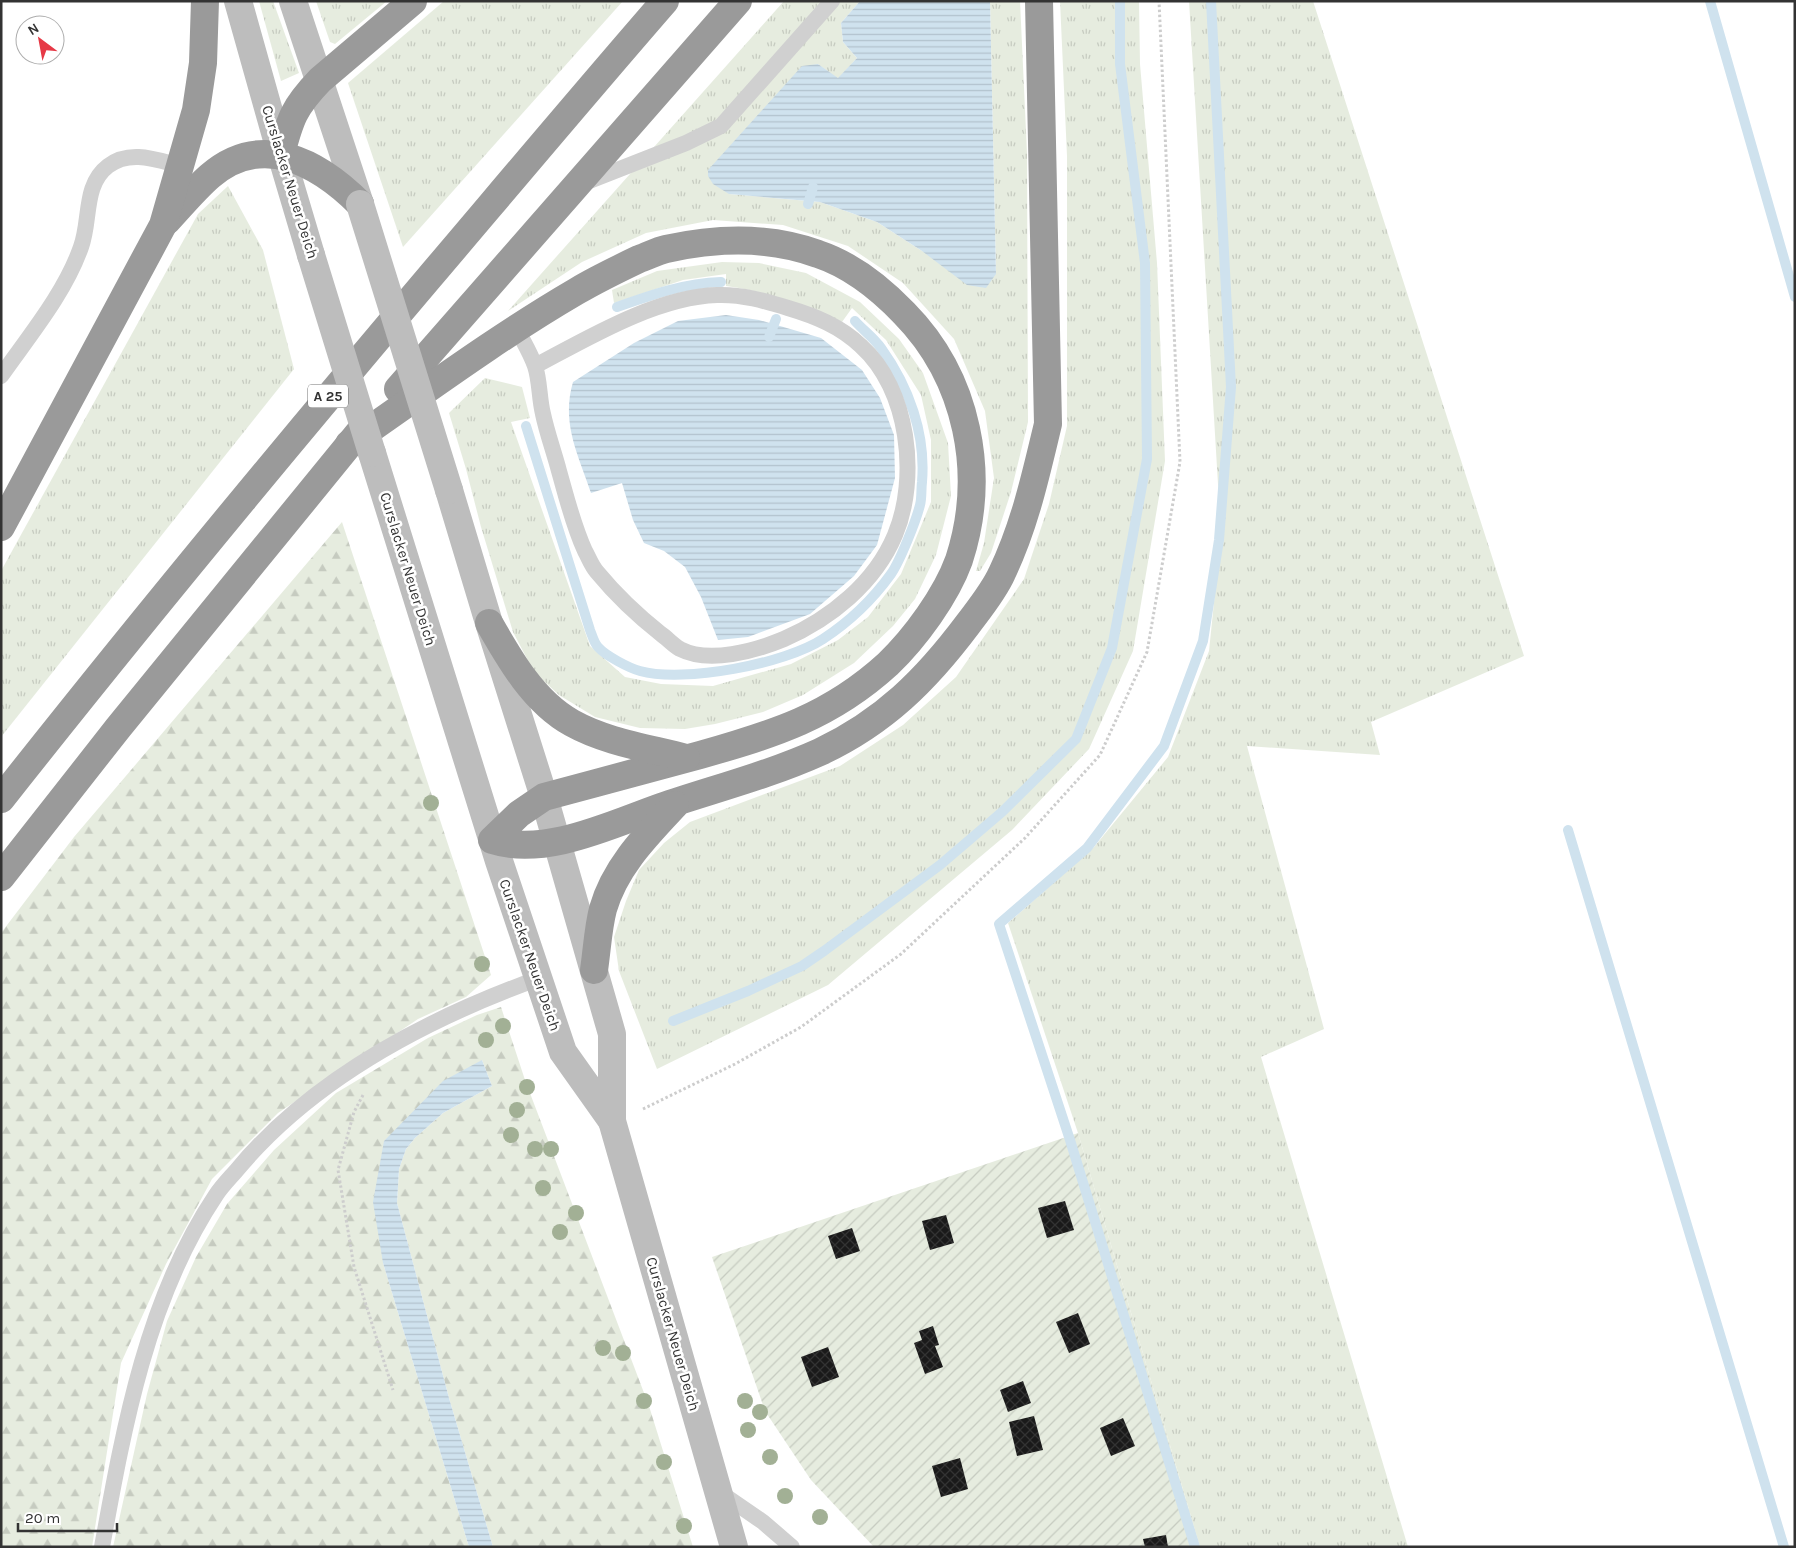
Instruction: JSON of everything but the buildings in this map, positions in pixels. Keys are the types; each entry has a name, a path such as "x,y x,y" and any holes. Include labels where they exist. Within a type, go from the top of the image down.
{"highway":[{"path":"1,526 163,225 196,110 203,63 205,1"},
{"path":"281,154 289,123 295,110 307,94 320,80 413,1"},
{"name":"A 25","path":"1,800 92,684 309,419 665,1"},
{"path":"1,877 118,728 349,444 738,1"},
{"path":"349,444 555,304 611,271 662,250 709,242 747,240 788,245 821,254 859,274 888,296 918,326 954,384 964,417 973,475 969,522 958,563 926,620 909,642 862,686 814,716 757,738 544,797 519,814 492,840 504,844 558,843 780,768 853,735 880,717 910,691 946,654 979,610 1001,574 1021,528 1035,480 1048,424 1040,1"},
{"path":"163,225 209,176 236,160 253,155 281,154 313,167 349,192 360,204"},
{"path":"489,623 504,650 529,686 549,706 571,723 600,735 688,758"},
{"path":"594,970 603,909 614,882 630,854 680,801"}],"main road":[{"name":"Curslacker Neuer Deich","path":"238,1 311,255 537,980 563,1052 612,1121"},
{"name":"Curslacker Neuer Deich","path":"294,1 360,204 558,843 612,1034 612,1121 734,1547"}],"lane":[{"path":"577,186 686,143 721,126 832,1"},
{"path":"1,376 58,293 73,267 82,246 91,192 101,172 109,165 123,158 138,156 181,166"},
{"path":"517,329 535,366 543,413 574,527 594,568 630,609 680,649 711,657 745,652 774,643 805,630 835,610 857,590 878,566 895,536 904,504 908,471 906,437 890,384 877,362 862,346 840,329 816,317 753,298 718,295 690,298 613,324 535,366"},
{"path":"102,1547 115,1475 138,1375 167,1287 192,1236 217,1194 254,1150 294,1112 345,1074 466,1007 537,980"},
{"path":"718,1491 763,1522 792,1547"}],"path":[{"path":"612,1121 654,1105 689,1088 801,1027 901,954 1025,838 1100,755 1147,652 1180,462 1159,1"},
{"path":"386,1050 354,1112 338,1170 354,1267 393,1390"}],"green space":[{"path":"259,1 273,1 299,73 281,81"},
{"path":"316,1 387,1 335,44 330,42"},
{"path":"444,1 623,1 403,247 348,83"},
{"path":"784,1 860,1 841,23 843,42 857,58 838,79 818,64 729,194 820,202 877,222 922,251 996,273 990,1 1020,1 1027,153 1028,422 1011,492 991,553 980,571 976,571 984,543 994,478 985,411 954,339 903,283 848,246 783,225 713,220 646,233 582,262 508,311"},
{"path":"1060,1 1139,1 1140,64 1157,263 1165,461 1133,651 1089,749 1012,830 828,985 657,1069 619,971 614,937 639,870 664,843 690,822 840,766 903,725 956,677 1024,579 1049,504 1067,426 1067,156"},
{"path":"1189,1 1313,1 1524,656 1371,722 1380,755 1247,746 1324,1029 1261,1057 1408,1547 1200,1547 1078,1133 1008,923 1094,847 1168,757 1209,651 1221,534"},
{"path":"228,186 263,250 294,369 1,737 1,571 198,214"},
{"path":"722,262 759,263 806,273 860,302 899,339 923,373 948,443 951,496 936,555 915,599 893,626 854,663 803,695 763,712 715,724 685,729 640,728 595,717 559,695 534,672 513,632 449,413 485,378 522,387 530,418 511,422 590,646 625,677 661,684 713,686 791,664 838,640 868,617 901,574 931,502 931,440 921,395 886,340 852,308 842,322 786,300 726,286 726,274 683,280 614,303 612,290 657,271"},
{"path":"342,522 491,975 466,997 418,1019 278,1113 212,1179 166,1264 121,1363 92,1547 1,1547 1,933 74,837"},
{"path":"501,1007 525,1080 649,1406 693,1547 493,1547 449,1398 397,1203 399,1169 406,1149 415,1138 443,1113 492,1086 482,1060 384,1141 383,1263 469,1547 113,1547 147,1394 167,1321 196,1257 227,1204 274,1150 336,1093 428,1038 477,1015"},
{"path":"1078,1133 1200,1547 874,1547 811,1480 765,1411 712,1257"}],"water":[{"path":"860,1 990,1 996,274 986,288 967,285 922,251 877,222 820,202 729,194 713,184 708,176 708,170 802,66 818,64 838,78 857,58 843,42 841,23"},
{"path":"726,315 759,320 821,338 862,370 880,398 894,435 895,478 877,545 854,576 810,614 748,637 718,640 701,597 685,567 664,551 644,543 633,520 622,483 591,493 576,452 569,411 573,382 634,343 678,321"},
{"path":"482,1060 492,1086 443,1113 415,1138 406,1149 399,1169 397,1203 449,1398 493,1547 469,1547 383,1263 373,1202 384,1141 443,1081"}],"waterway":[{"path":"673,1021 748,991 802,966 824,951 940,865 1002,812 1076,739 1112,648 1147,459 1145,263 1120,64 1120,1"},
{"path":"1195,1547 1070,1140 999,924 1087,848 1164,746 1203,641 1219,540 1231,387 1211,1"},
{"path":"1710,1 1795,297"},
{"path":"808,204 813,187"},
{"path":"617,307 681,287 721,282"},
{"path":"769,337 776,319"},
{"path":"526,426 590,630 598,647 612,658 630,667 640,671 659,674 707,673 734,669 785,656 806,648 833,632 860,610 876,592 891,574 899,560 921,502 923,464 914,412 891,363 878,344 855,321"},
{"path":"1568,830 1784,1547"}]}
